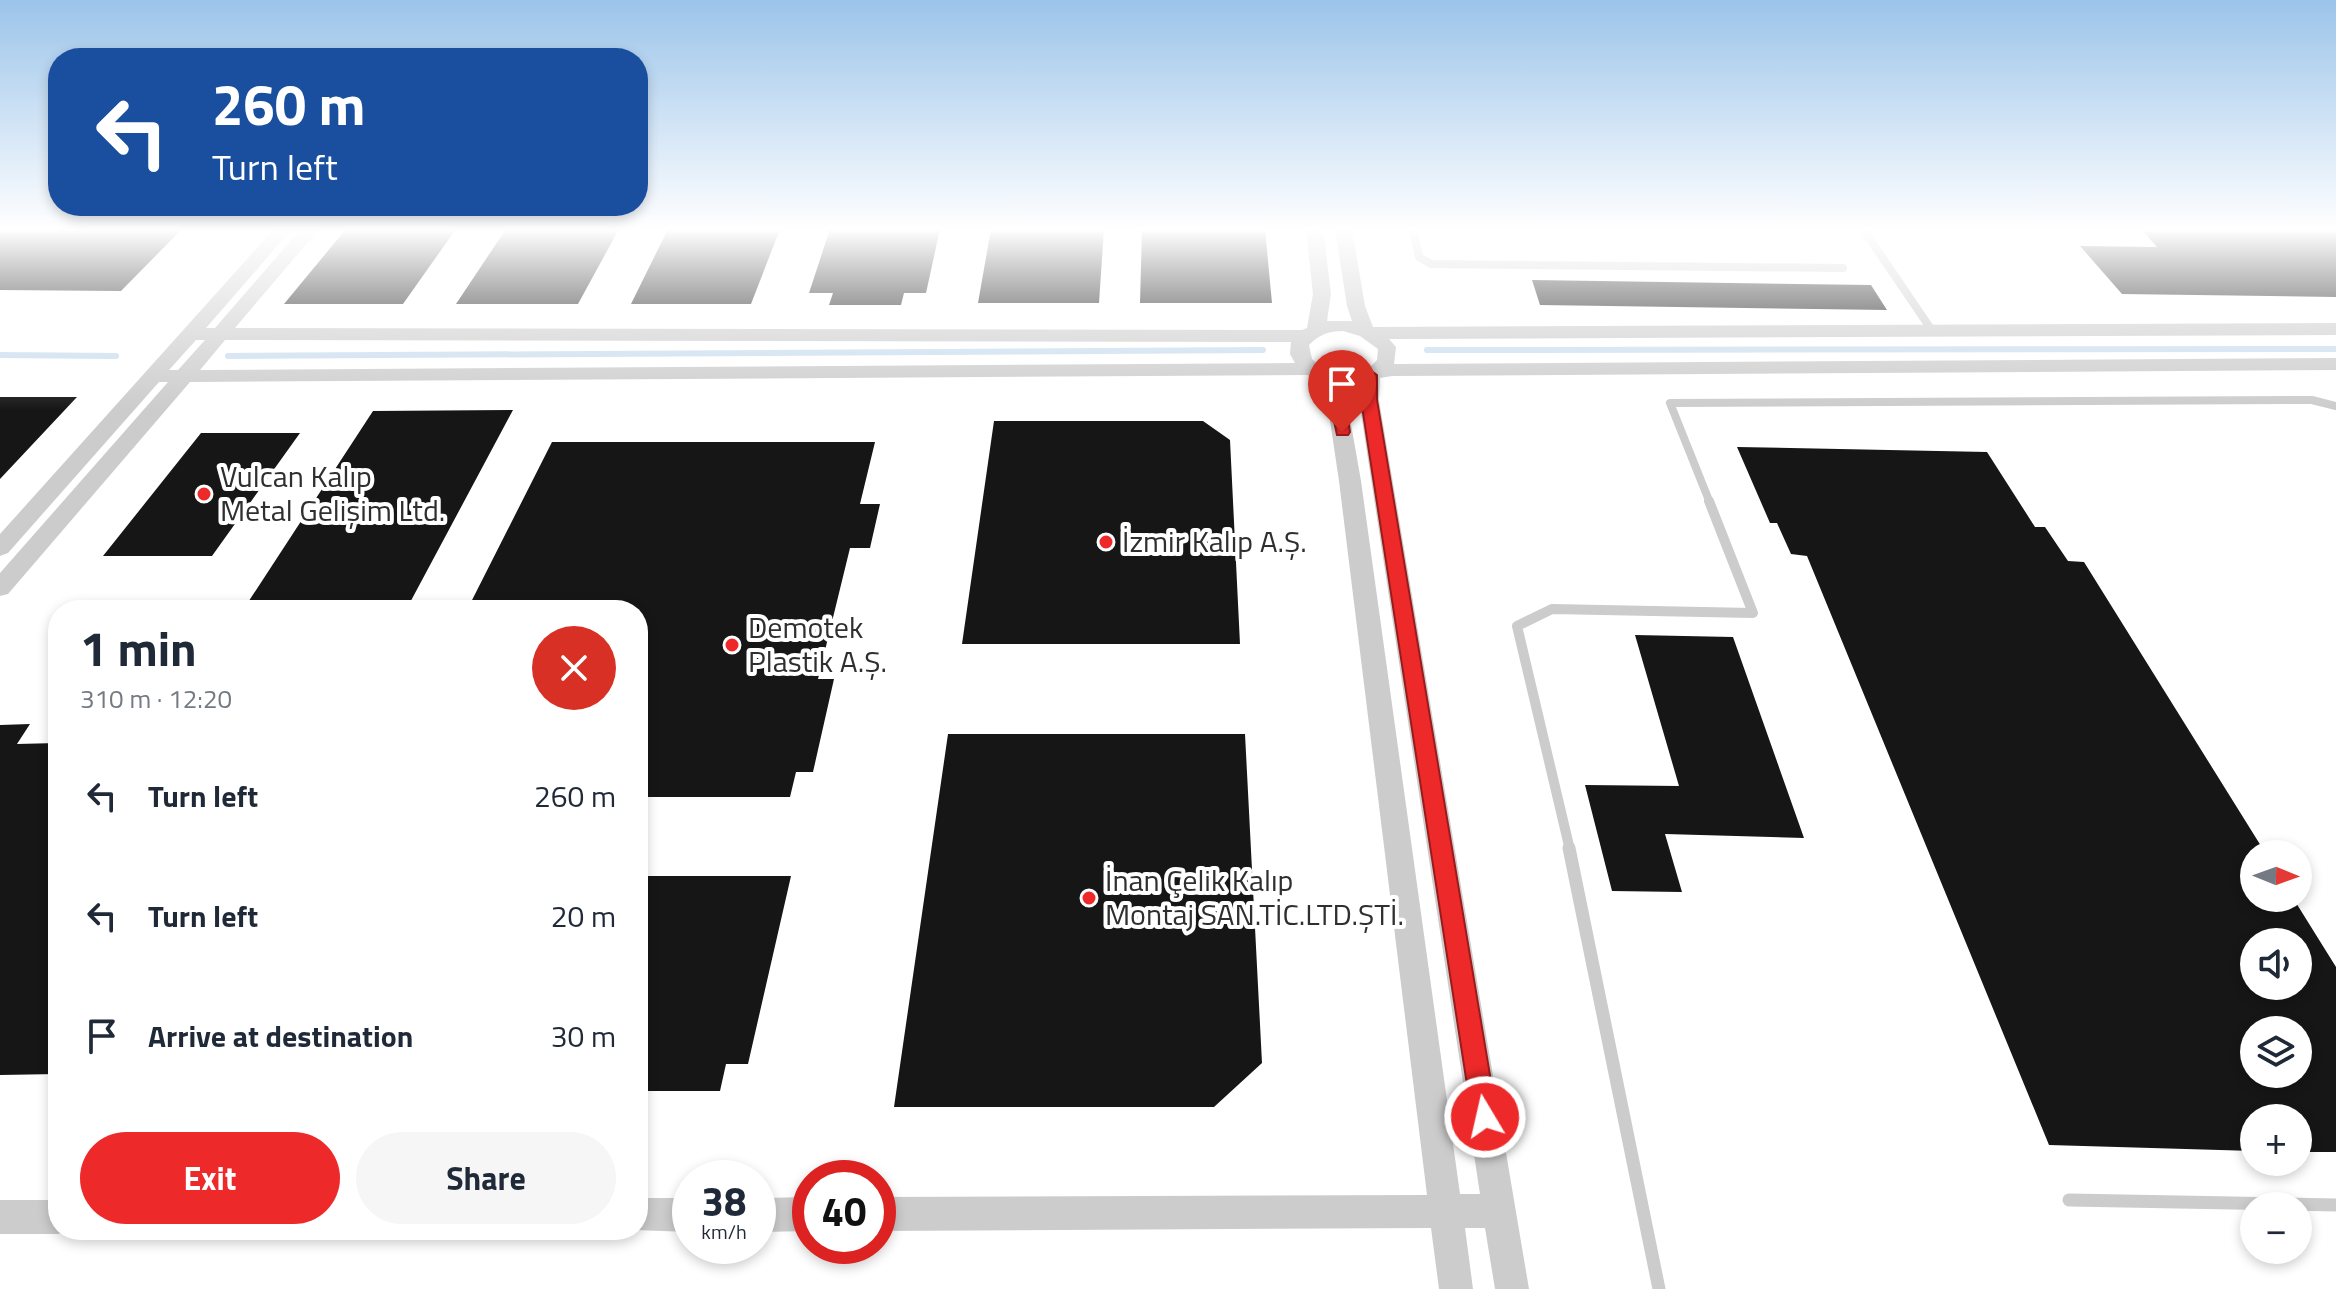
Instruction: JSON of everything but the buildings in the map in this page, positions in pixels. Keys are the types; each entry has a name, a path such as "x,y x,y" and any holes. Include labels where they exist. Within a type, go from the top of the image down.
{"street":[{"path":"0,548 231,289"},
{"path":"0,588 259,289"},
{"path":"1321,289 1311,333 1299,344 1298,352 1316,371 1338,407 1456,1289"},
{"path":"1353,289 1356,306 1368,332 1387,347 1385,364 1374,373 1369,400 1512,1289"},
{"path":"192,334 1311,333 1343,325 1368,332 2336,329"},
{"path":"154,376 1316,371 1353,379 1374,373 2336,364"},
{"path":"896,1214 1500,1211"},
{"path":"648,1215 672,1215"},
{"path":"0,1217 48,1217"}],"lane":[{"path":"1904,289 1933,332"},
{"path":"1659,1289 1583,907 1517,626 1552,609 1753,613 1670,403 2312,400 2336,406"},
{"path":"2069,1200 2336,1205"}],"waterway":[{"path":"1427,350 2336,349"},
{"path":"228,356 1263,350"},
{"path":"0,355 116,356"}],"place":[{"name":"Vulcan Kalıp Metal Gelişim Ltd.","path":"204,494"},
{"name":"İzmir Kalıp A.Ş.","path":"1106,542"},
{"name":"Demotek Plastik A.Ş.","path":"732,645"},
{"name":"İnan Çelik Kalıp Montaj SAN.TİC.LTD.ŞTİ.","path":"1089,898"}],"route":[{"path":"1342,432 1338,407 1320,374 1353,379 1370,375 1369,400 1485,1117"}]}
